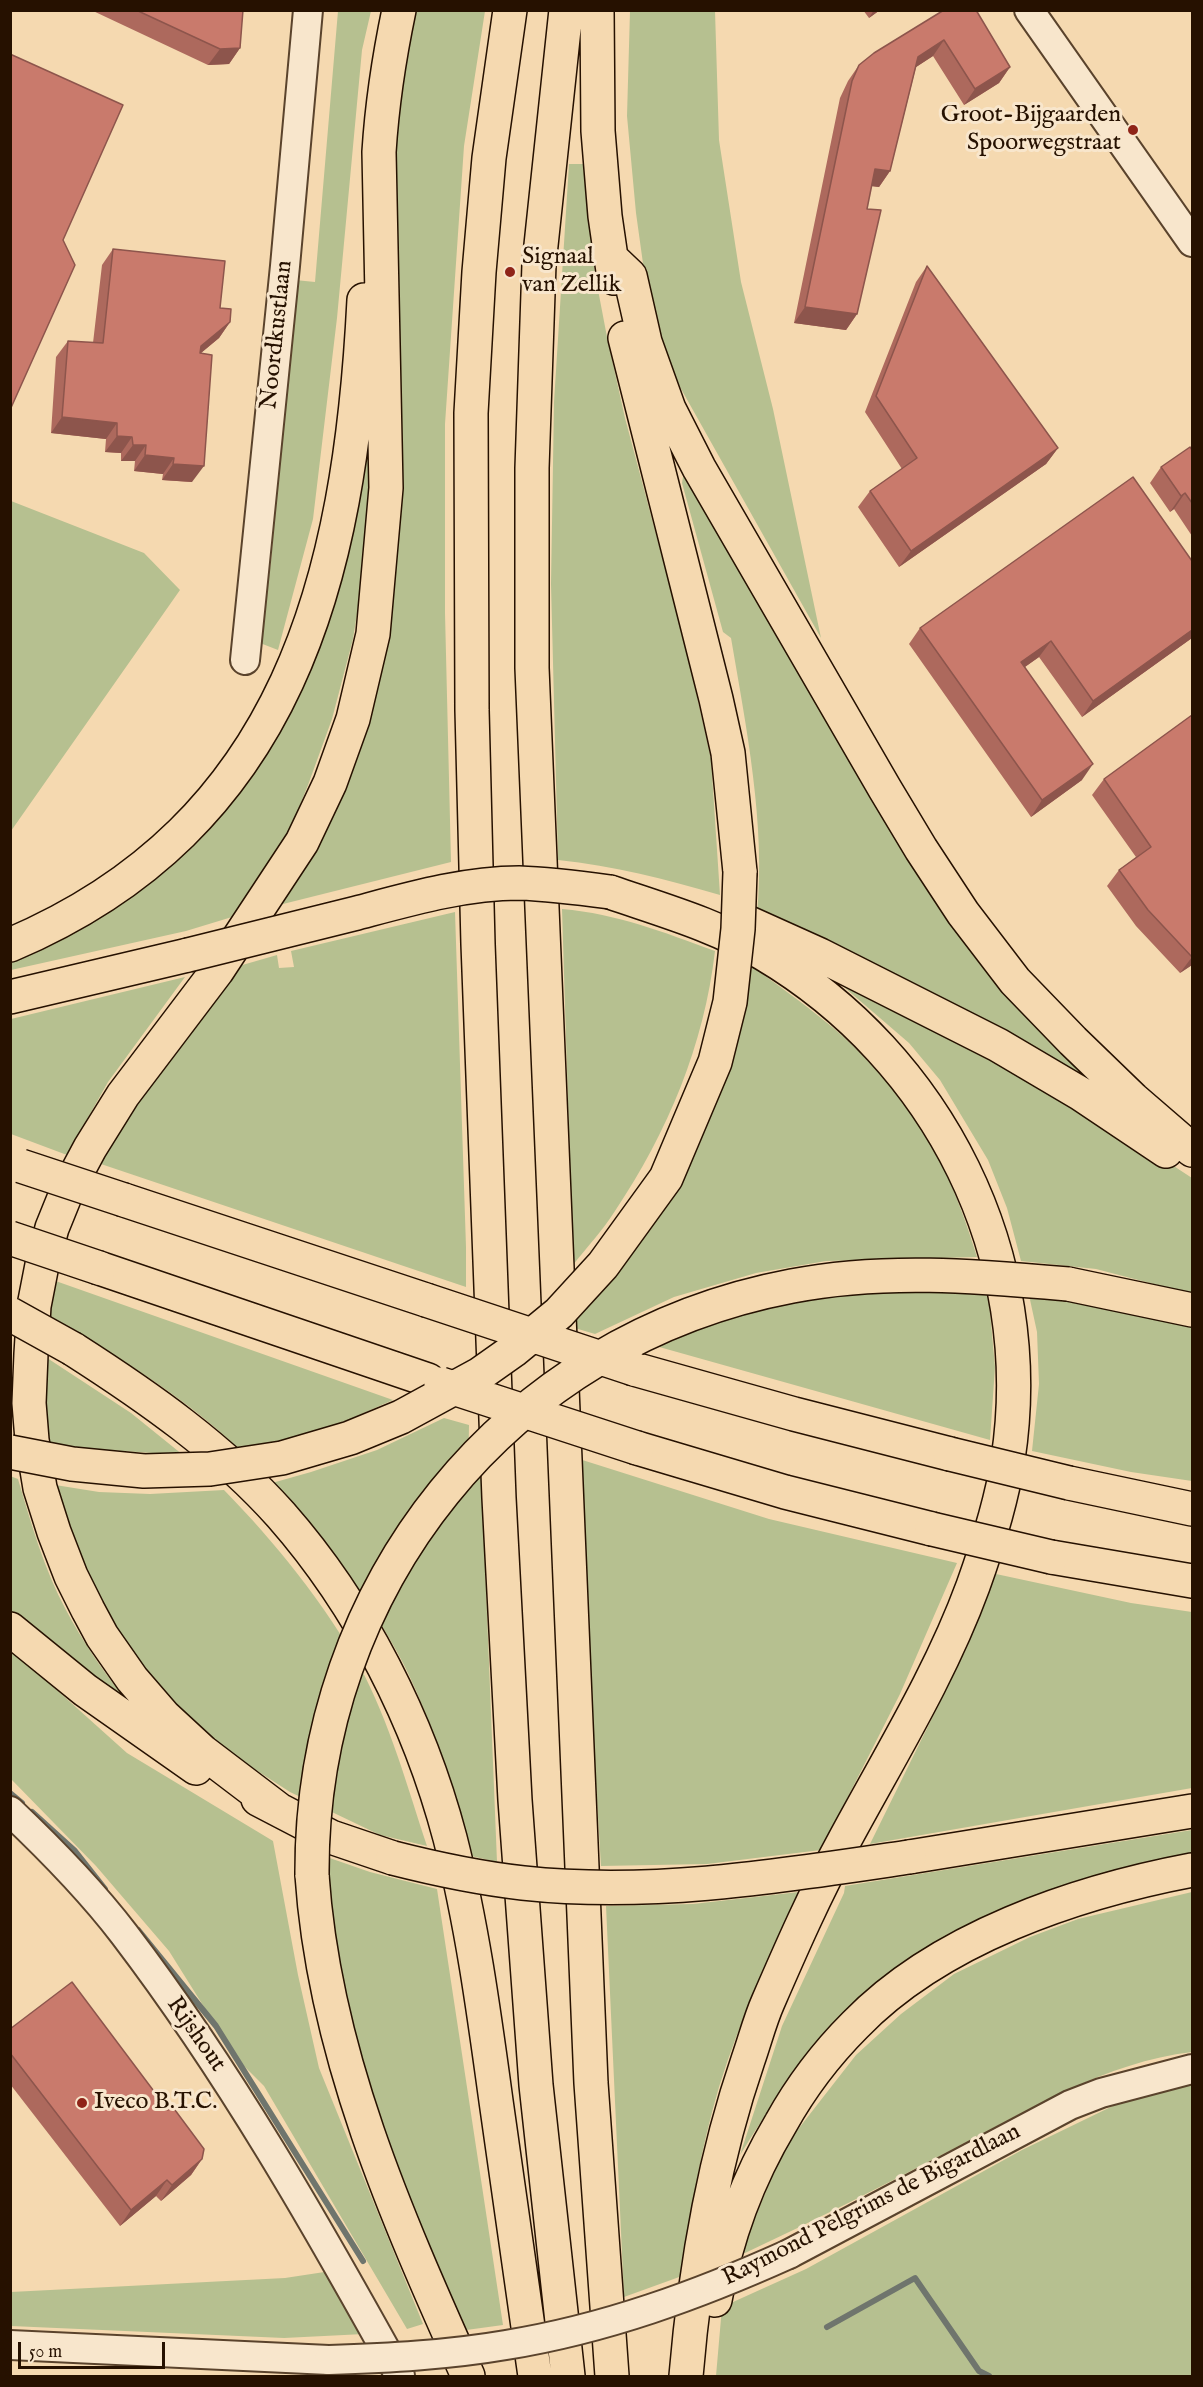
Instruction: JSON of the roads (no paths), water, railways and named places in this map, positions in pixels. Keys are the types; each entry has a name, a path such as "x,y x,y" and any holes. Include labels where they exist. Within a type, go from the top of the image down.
{"highway":[{"path":"10,945 39,933 99,900 148,865 202,812 246,756 278,705 298,659 317,610 338,529 357,400 369,203 379,152 384,94 399,10"},
{"path":"510,10 489,158 479,272 471,413 474,792 499,1498 515,1800 536,2085 568,2376"},
{"path":"566,10 539,264 532,468 532,668 591,2083 612,2376"},
{"path":"10,1452 72,1464 144,1471 210,1469 282,1458 350,1438 401,1417 480,1374 559,1313 603,1265 666,1179 715,1062 730,1002 738,929 740,872 729,765 701,633 629,357 610,257 597,131 597,10"},
{"path":"278,1809 203,1752 164,1716 132,1679 97,1627 71,1576 40,1488 29,1403 31,1354 34,1306 42,1265 52,1228 67,1191 123,1095 218,971 302,842 330,783 353,719 373,634 387,488 379,152"},
{"path":"610,257 630,276 645,342 665,398 699,468 921,849 963,913 1015,981 1133,1099 1192,1150"},
{"path":"10,997 392,904 460,890 518,883 665,896 752,923 820,955 1007,1051 1081,1094 1192,1167"},
{"path":"610,892 717,929 764,954 816,989 878,1046 919,1095 962,1164 982,1210 996,1252 1010,1318 1012,1398 1008,1460 975,1582 957,1626 906,1729 840,1849 767,2006 733,2103 709,2204 690,2331 686,2376"},
{"path":"16,1165 634,1369 794,1414 950,1454 1069,1483 1192,1509"},
{"path":"10,1238 428,1380 638,1448 786,1492 1052,1557 1192,1581"},
{"path":"468,2376 409,2239 363,2122 345,2067 325,1983 315,1919 312,1831 315,1791 331,1714 345,1669 380,1589 410,1536 441,1494 481,1450 529,1406 571,1374 653,1330 745,1296 853,1277 970,1275 1068,1284 1192,1310"},
{"path":"10,1314 73,1349 132,1387 208,1444 282,1517 331,1580 359,1622 387,1673 423,1756 450,1838 464,1902 482,2001 535,2376"},
{"path":"10,1629 85,1690 203,1773 278,1809 331,1838 393,1858 478,1877 525,1883 594,1887 681,1885 776,1876 909,1857 1192,1811"},
{"path":"704,2376 721,2267 750,2178 790,2107 823,2061 856,2024 900,1987 945,1957 1011,1922 1094,1892 1192,1870"}],"street":[{"name":"Noordkustlaan","path":"245,660 309,10"},
{"path":"1029,10 1192,242"},
{"name":"Rijshout","path":"10,1811 45,1844 123,1933 230,2084 332,2253 400,2376"},
{"name":"Raymond Pelgrims de Bigardlaan","path":"10,2344 328,2360 464,2352 543,2338 684,2299 789,2254 1070,2105 1101,2092 1192,2069"}],"waterway":[{"path":"10,1793 22,1803"},
{"path":"32,1812 75,1851 105,1889"},
{"path":"138,1930 216,2026 363,2261"},
{"path":"827,2327 915,2278 979,2371 989,2376"}],"place":[{"name":"Groot-Bijgaarden Spoorwegstraat","path":"1133,130"},
{"name":"Signaal van Zellik","path":"510,272"},
{"name":"Iveco B.T.C.","path":"82,2103"}]}
